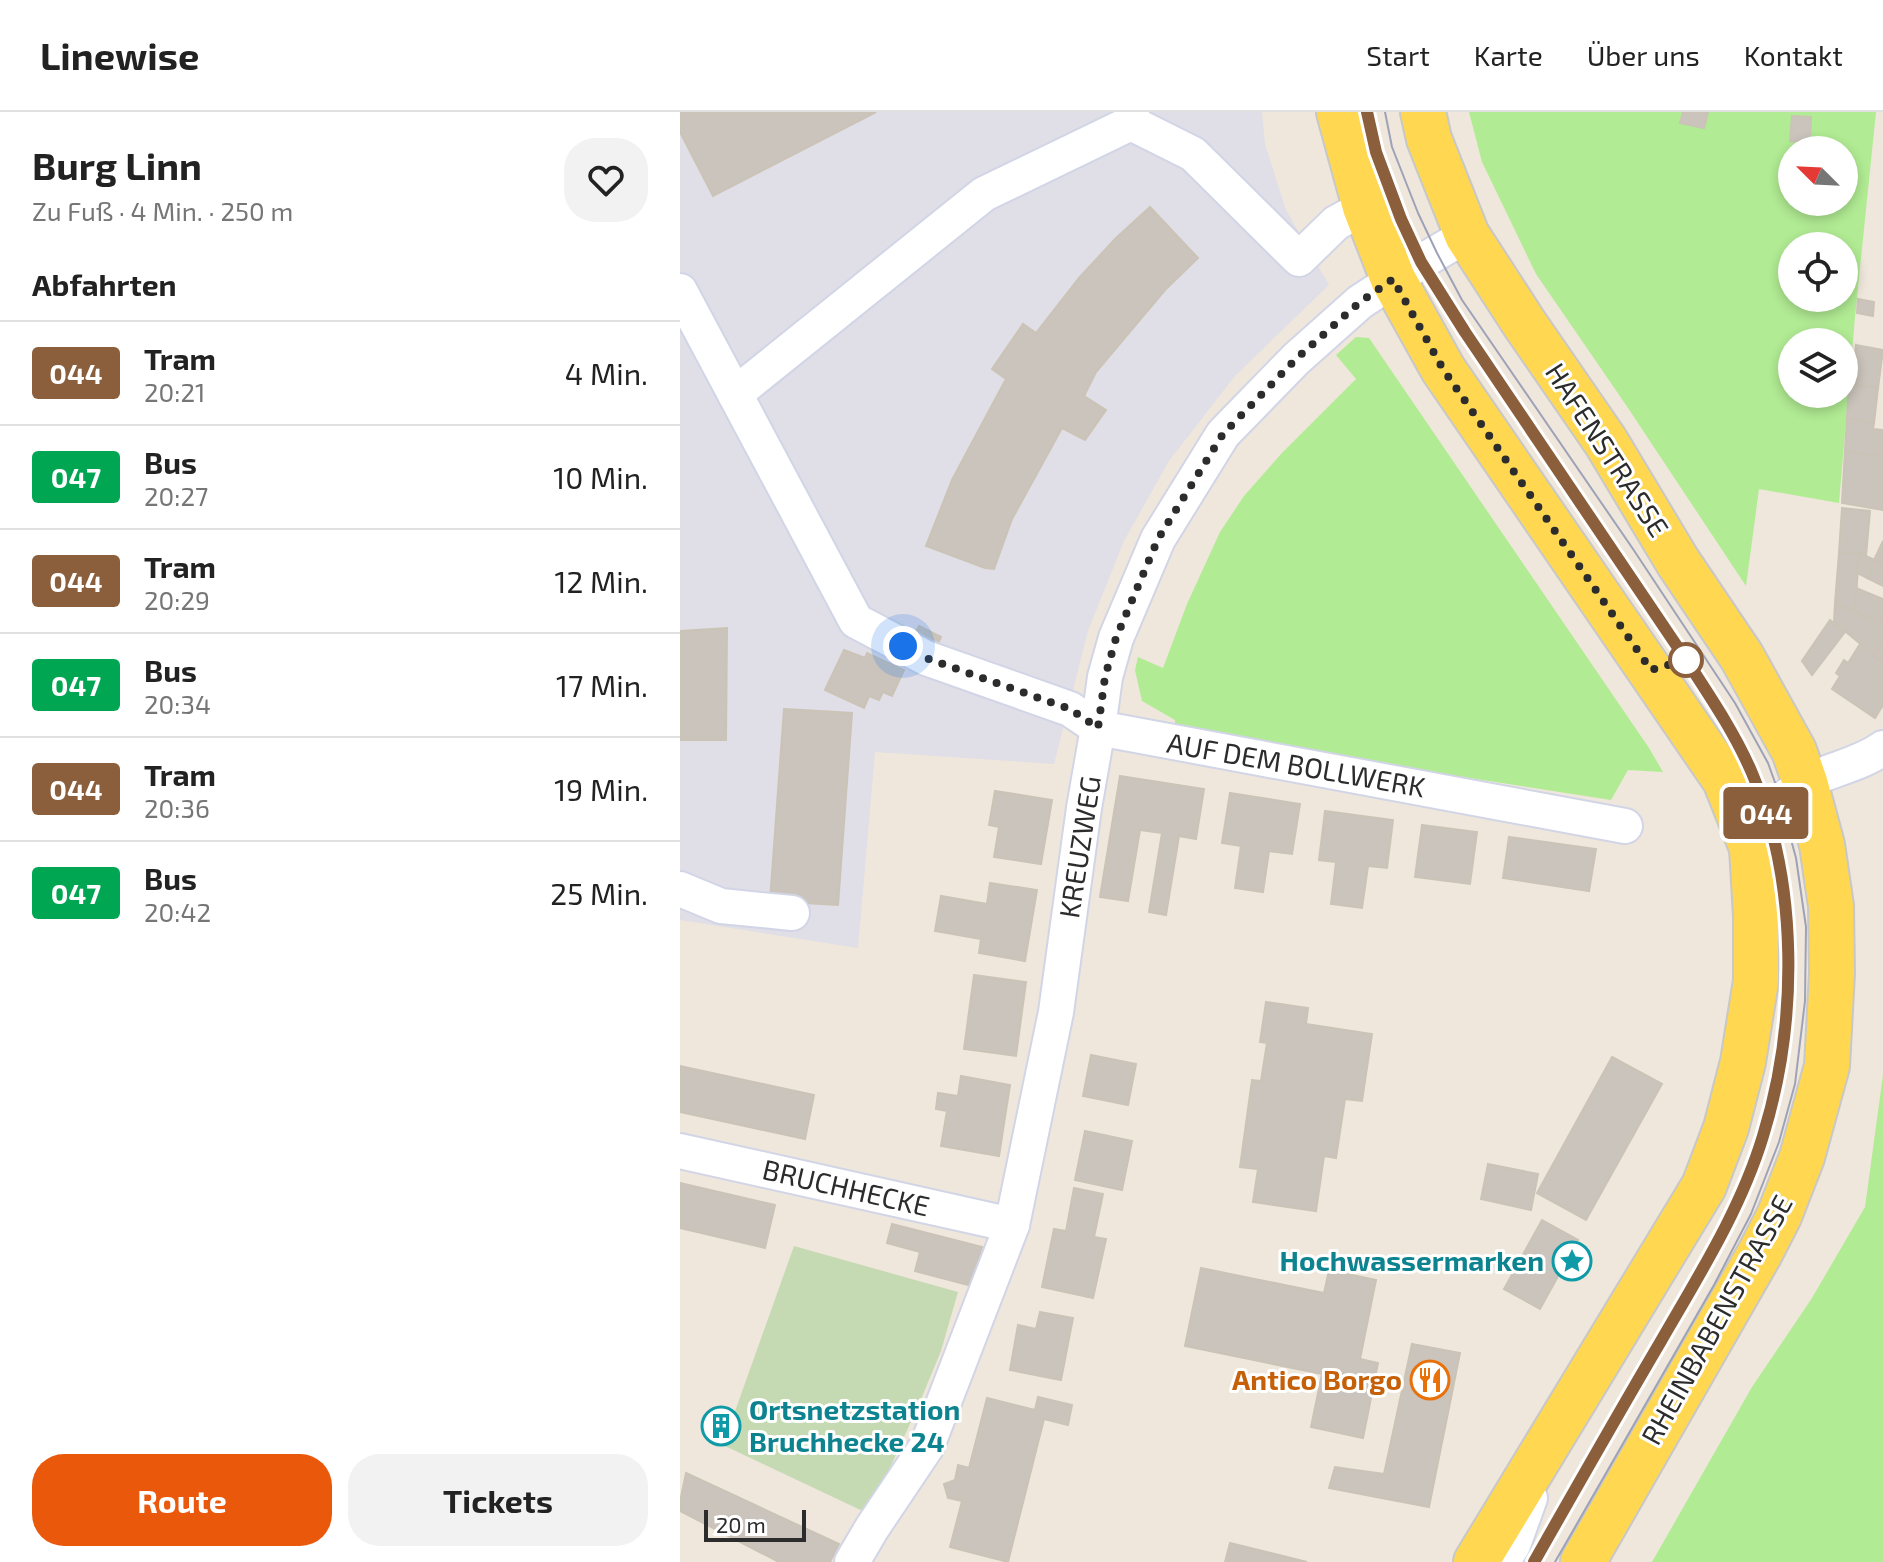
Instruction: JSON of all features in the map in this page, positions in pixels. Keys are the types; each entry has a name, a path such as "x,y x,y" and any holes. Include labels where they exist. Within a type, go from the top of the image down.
{"main road":[{"path":"1339,112 1365,207 1393,279 1443,369 1725,780 1752,848 1756,981 1743,1062 1726,1128 1704,1186 1476,1562"},
{"name":"HAFENSTRASSE","path":"1423,112 1429,139 1467,235 1606,442 1678,562 1742,657 1794,751 1805,782"},
{"name":"RHEINBABENSTRASSE","path":"1583,1562 1760,1253 1779,1216 1802,1157 1827,1066 1832,973 1831,906 1822,845 1805,782"}],"street":[{"path":"735,394 984,194 1131,117 1193,154 1299,259 1336,223 1365,207"},
{"name":"KREUZWEG","path":"852,1562 927,1446 1012,1225 1056,1012 1105,677 1112,651 1158,539 1223,434 1296,359 1360,302 1467,235"},
{"name":"AUF DEM BOLLWERK","path":"680,291 856,621 926,658 1070,709 1098,728 1625,826"},
{"path":"1752,848 1773,812 1805,782 1883,748"},
{"path":"680,889 721,906 792,913"},
{"name":"BRUCHHECKE","path":"680,1151 1012,1225"},
{"path":"1502,1562 1513,1545 1552,1437"}],"shaded area":[{"path":"680,112 1262,112 1265,144 1286,210 1329,285 1235,376 1169,461 1124,541 1088,631 1054,764 875,752 858,948 680,920"}],"green space":[{"path":"1469,112 1876,112 1858,288 1858,232 1778,232 1778,312 1856,312 1854,328 1778,328 1778,408 1847,408 1839,503 1759,489 1746,586 1536,274 1482,162"},
{"path":"1356,337 1369,338 1663,772 1628,770 1611,800 1175,732 1175,720 1142,701 1135,670 1138,657 1163,668 1187,604 1220,532 1244,496 1356,379 1336,355"},
{"path":"1883,1075 1883,1562 1652,1562 1752,1387 1812,1298 1865,1207"},
{"path":"794,1246 958,1292 941,1351 869,1514 723,1445"}],"building":[{"path":"680,112 876,112 713,196 680,132"},
{"path":"1683,112 1708,112 1704,128 1680,123"},
{"path":"1792,116 1811,117 1810,136 1790,136"},
{"path":"1150,207 1198,258 1165,290 1096,372 1084,396 1106,410 1085,440 1062,428 1012,519 994,569 926,546 952,480 1006,379 992,369 1023,324 1036,333 1079,278"},
{"path":"1858,299 1874,302 1873,316 1857,313"},
{"path":"1858,345 1883,350 1878,388 1858,385"},
{"path":"1858,385 1878,388 1874,423 1847,418 1848,408 1858,408"},
{"path":"1847,418 1874,423 1873,429 1883,430 1883,457 1845,451"},
{"path":"1845,451 1883,457 1883,510 1842,503"},
{"path":"1842,508 1870,511 1866,556 1839,553"},
{"path":"1883,541 1883,564 1874,560"},
{"path":"1839,553 1859,553 1855,612 1835,603"},
{"path":"1859,553 1875,560 1867,578 1857,573"},
{"path":"1875,560 1883,564 1883,586 1867,578"},
{"path":"1856,588 1883,599 1883,624 1855,612"},
{"path":"1835,603 1883,624 1883,642 1875,656 1834,622"},
{"path":"1830,620 1845,632 1812,675 1802,661"},
{"path":"919,626 941,637 936,648 913,637"},
{"path":"727,628 726,740 680,740 680,631"},
{"path":"1883,642 1883,663 1875,656"},
{"path":"1860,644 1883,663 1883,705 1875,718 1832,689 1840,676 1836,673 1844,660 1848,663"},
{"path":"844,650 865,658 867,653 904,670 892,696 883,692 879,700 869,696 864,708 825,690"},
{"path":"784,709 852,713 838,905 770,901"},
{"path":"1120,776 1204,789 1196,839 1179,836 1166,915 1149,912 1162,833 1140,830 1128,901 1100,897"},
{"path":"995,791 1052,800 1041,864 994,857 999,827 989,825"},
{"path":"1230,793 1300,804 1292,854 1269,851 1263,892 1235,888 1241,846 1222,843"},
{"path":"1325,811 1393,820 1387,868 1368,866 1362,908 1331,904 1336,862 1319,860"},
{"path":"1422,825 1477,832 1470,884 1415,877"},
{"path":"1509,837 1596,849 1589,891 1503,878"},
{"path":"990,883 1037,890 1025,961 979,953 981,939 935,931 941,896 987,904"},
{"path":"974,975 1026,982 1016,1056 964,1049"},
{"path":"1266,1002 1308,1008 1306,1024 1372,1034 1362,1101 1345,1099 1336,1158 1324,1156 1316,1211 1253,1202 1258,1169 1240,1167 1252,1080 1261,1081 1267,1043 1260,1042"},
{"path":"1091,1055 1136,1064 1128,1105 1083,1096"},
{"path":"1612,1057 1662,1084 1586,1220 1537,1193"},
{"path":"680,1066 814,1095 805,1139 680,1112"},
{"path":"961,1076 1010,1085 999,1156 941,1146 947,1111 936,1109 938,1093 958,1096"},
{"path":"1085,1131 1132,1141 1122,1190 1075,1180"},
{"path":"1488,1164 1538,1174 1531,1210 1481,1199"},
{"path":"680,1183 775,1205 765,1248 680,1228"},
{"path":"1074,1188 1103,1194 1094,1237 1106,1239 1093,1298 1042,1287 1054,1229 1066,1231"},
{"path":"1542,1220 1578,1240 1540,1309 1504,1289"},
{"path":"892,1224 982,1247 972,1286 915,1271 920,1252 887,1243"},
{"path":"1201,1268 1324,1293 1329,1270 1376,1280 1360,1359 1378,1363 1363,1438 1311,1427 1322,1374 1185,1346"},
{"path":"1040,1312 1073,1318 1061,1380 1010,1370 1018,1325 1036,1329"},
{"path":"1412,1344 1460,1353 1429,1507 1329,1488 1335,1467 1384,1474"},
{"path":"1038,1397 1072,1405 1068,1425 1044,1419 1008,1562 950,1547 962,1501 948,1498 944,1484 955,1480 958,1465 969,1468 987,1398 1035,1410"},
{"name":"Ortsnetzstation Bruchhecke 24","path":"718,1412 731,1417 723,1440 710,1435"},
{"path":"686,1473 839,1544 830,1562 779,1562 680,1511"},
{"path":"1230,1543 1307,1562 1225,1562"}],"tram line":[{"path":"1367,112 1376,152 1421,262 1513,405 1668,632 1719,712 1751,770 1779,862 1789,929 1788,999 1777,1081 1763,1136 1736,1207 1534,1562"},
{"name":"044","path":"1367,112 1376,152 1421,262 1685,658 1751,770 1779,862 1789,929 1788,999 1777,1081 1763,1136 1736,1207 1534,1562"},
{"path":"1385,112 1392,147 1418,213 1462,300 1735,703 1768,763 1796,858 1806,927 1805,1001 1795,1084 1779,1142 1751,1214 1714,1285 1555,1562"}],"place":[{"name":"Hochwassermarken","path":"1572,1261"},
{"name":"Antico Borgo","path":"1430,1380"},
{"name":"Ortsnetzstation Bruchhecke 24","path":"721,1426"}],"route":[{"path":"903,646 926,658 1070,709 1098,728 1105,677 1116,638 1158,539 1223,434 1296,359 1360,302 1393,279 1443,369 1651,670 1686,660"}]}
